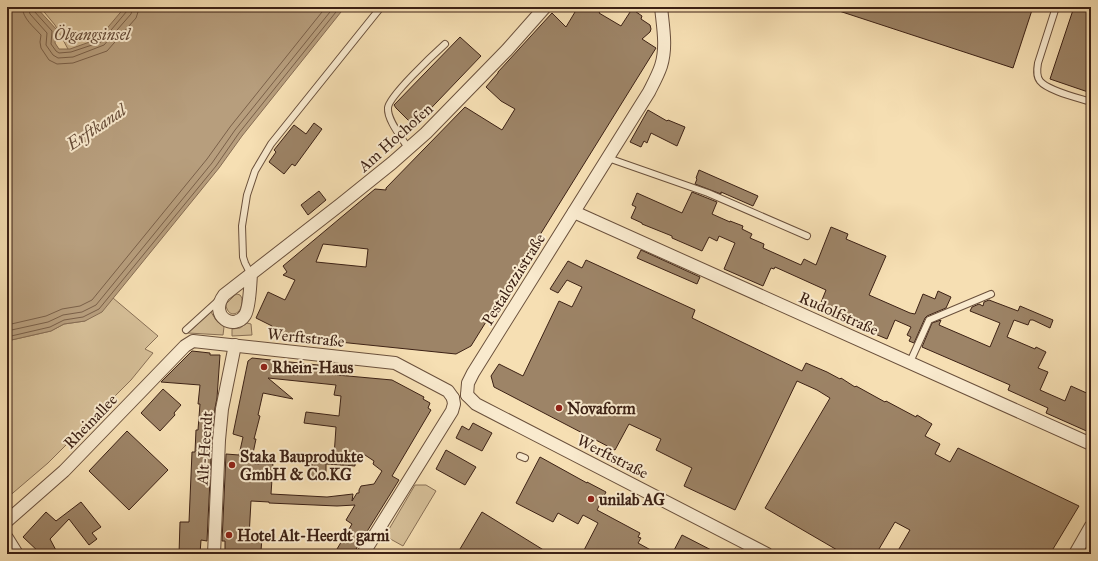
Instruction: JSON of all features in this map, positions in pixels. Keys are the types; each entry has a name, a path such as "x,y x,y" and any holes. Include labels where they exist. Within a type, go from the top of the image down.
{"street":[{"name":"Am Hochofen","path":"224,295 341,204 426,133 507,50 545,7"},
{"name":"Pestalozzistraße","path":"467,395 468,383 473,373 649,92 660,67 664,53 664,34 661,7"},
{"name":"Rudolfstraße","path":"574,212 1091,444"},
{"path":"224,295 218,308 220,314 225,320 238,321 244,317 251,275"},
{"name":"Werftstraße","path":"193,341 395,363 448,390 454,398"},
{"name":"Rheinallee","path":"7,521 64,471 185,346 193,341"},
{"name":"Alt-Heerdt","path":"214,554 219,440 222,409 235,345"},
{"path":"364,554 452,411 454,398 467,395"},
{"name":"Werftstraße","path":"467,395 476,404 767,554"},
{"path":"1075,554 1091,526"},
{"path":"7,538 16,554"}],"lane":[{"path":"251,275 243,257 242,226 248,191 257,167 271,144 381,7"},
{"path":"1056,7 1038,63 1037,72 1039,80 1047,87 1091,102"},
{"path":"408,148 392,123 388,107 390,101 445,44"},
{"path":"608,158 708,193 807,236"},
{"path":"910,362 929,320 991,294"},
{"path":"186,330 224,295"}],"green space":[{"name":"Ölgangsinsel","path":"40,7 154,7 75,62 55,25"},
{"path":"237,294 242,298 241,307 240,310 232,314 228,311 226,304"},
{"path":"113,298 158,336 145,349 153,353 131,380 48,463 7,498 7,341 51,331 64,324 85,321"},
{"path":"211,312 216,320 224,327 223,335 188,333"},
{"path":"247,323 251,324 252,335 232,336 232,329 240,328"},
{"path":"415,485 426,485 436,491 403,546 385,536"}],"water":[{"name":"Erftkanal","path":"7,7 36,7 57,30 55,43 59,49 70,49 98,39 125,7 345,7 242,136 219,168 102,312 85,321 64,324 51,331 7,341"}],"building":[{"path":"578,7 603,7 599,13 621,26 632,9 642,16 641,19 650,25 650,32 642,39 656,48 471,346 456,354 271,335 272,326 256,318 268,292 285,300 295,280 283,275 287,272 283,266 375,189 386,190 386,188 465,107 502,130 515,109 501,101 486,87 552,13 566,27","holes":["323,244 368,249 366,267 316,262"]},
{"path":"834,7 1033,7 1013,68 833,9"},
{"path":"1074,7 1091,7 1091,93 1050,79"},
{"path":"460,37 481,56 414,126 394,105"},
{"path":"648,110 667,121 668,120 685,127 677,146 651,133 647,143 644,141 641,147 630,142"},
{"path":"314,123 322,129 295,166 292,164 284,174 269,162 276,152 274,150 294,125 306,134"},
{"path":"699,170 758,196 753,206 721,192 721,194 695,184"},
{"path":"319,191 326,200 308,215 301,205"},
{"path":"692,192 717,202 712,214 743,226 742,229 752,234 750,238 764,244 763,248 801,265 804,259 816,265 831,227 848,234 846,239 886,256 869,295 910,313 915,314 923,294 935,299 938,291 951,297 946,308 925,318 914,343 909,341 911,337 907,335 911,327 895,320 887,339 818,310 826,290 775,267 774,269 771,268 763,286 724,269 735,243 719,236 717,241 709,237 702,251 631,218 636,207 632,205 637,193 682,213"},
{"path":"641,250 700,277 697,284 637,258"},
{"path":"586,260 695,310 692,318 802,371 806,363 840,379 841,378 855,387 856,386 916,417 917,415 932,424 925,436 940,444 935,454 950,462 958,448 1079,506 1050,554 896,554 910,530 895,522 876,554 844,554 765,508 830,398 797,381 735,510 684,486 692,468 656,450 661,439 629,424 615,450 494,387 491,376 499,364 523,376 559,301 572,307 582,287 567,280 558,293 550,289 568,261 582,268"},
{"path":"989,300 1018,311 1020,306 1053,320 1050,328 1033,320 1030,320 1028,325 1014,320 1007,337 1046,352 1038,368 1048,372 1040,390 1065,401 1071,386 1091,395 1091,433 1046,413 1048,408 1008,390 1010,385 922,347 932,323 941,320 939,325 990,347 1000,323 970,311 972,307 979,304 983,306 984,302"},
{"path":"192,351 210,353 210,355 220,355 212,439 207,541 201,540 200,554 179,554 180,522 189,522 192,452 195,452 196,430 198,430 200,385 161,382"},
{"path":"252,358 337,367 337,375 392,380 424,397 423,399 430,403 428,408 431,410 392,476 399,480 353,554 334,554 352,524 346,520 355,505 337,506 251,501 249,537 262,537 261,551 256,550 256,554 225,554 225,541 222,541 226,454 239,455 243,437 233,434 248,361","holes":["268,378 336,385 334,395 341,396 339,416 306,412 304,423 336,427 334,456 305,454 305,462 312,463 311,478 326,477 326,464 355,466 355,453 360,456 365,455 374,461 373,464 382,471 374,484 361,486 359,493 357,493 352,501 353,494 327,497 271,494 273,464 255,464 256,458 252,458 256,439 254,439 260,416 258,415 263,393 293,399"]},
{"path":"163,389 181,405 174,413 175,415 160,431 141,413"},
{"path":"473,423 492,433 482,451 456,438 462,426 469,430"},
{"path":"127,431 168,470 129,510 89,471"},
{"path":"446,450 476,467 465,485 436,469"},
{"path":"540,457 606,492 597,510 640,533 638,537 641,538 638,543 658,554 582,554 598,523 583,515 578,524 558,513 553,522 516,503"},
{"path":"81,502 101,527 92,533 97,539 89,545 69,519 50,539 58,554 41,554 23,537 46,512 56,521"},
{"path":"482,512 550,554 457,554"},
{"path":"682,535 719,554 672,554"}],"place":[{"name":"Rhein-Haus","path":"264,367"},
{"name":"Novaform","path":"559,408"},
{"name":"Staka Bauprodukte GmbH & Co.KG","path":"232,465"},
{"name":"unilab AG","path":"591,499"},
{"name":"Hotel Alt-Heerdt garni","path":"229,535"}]}
